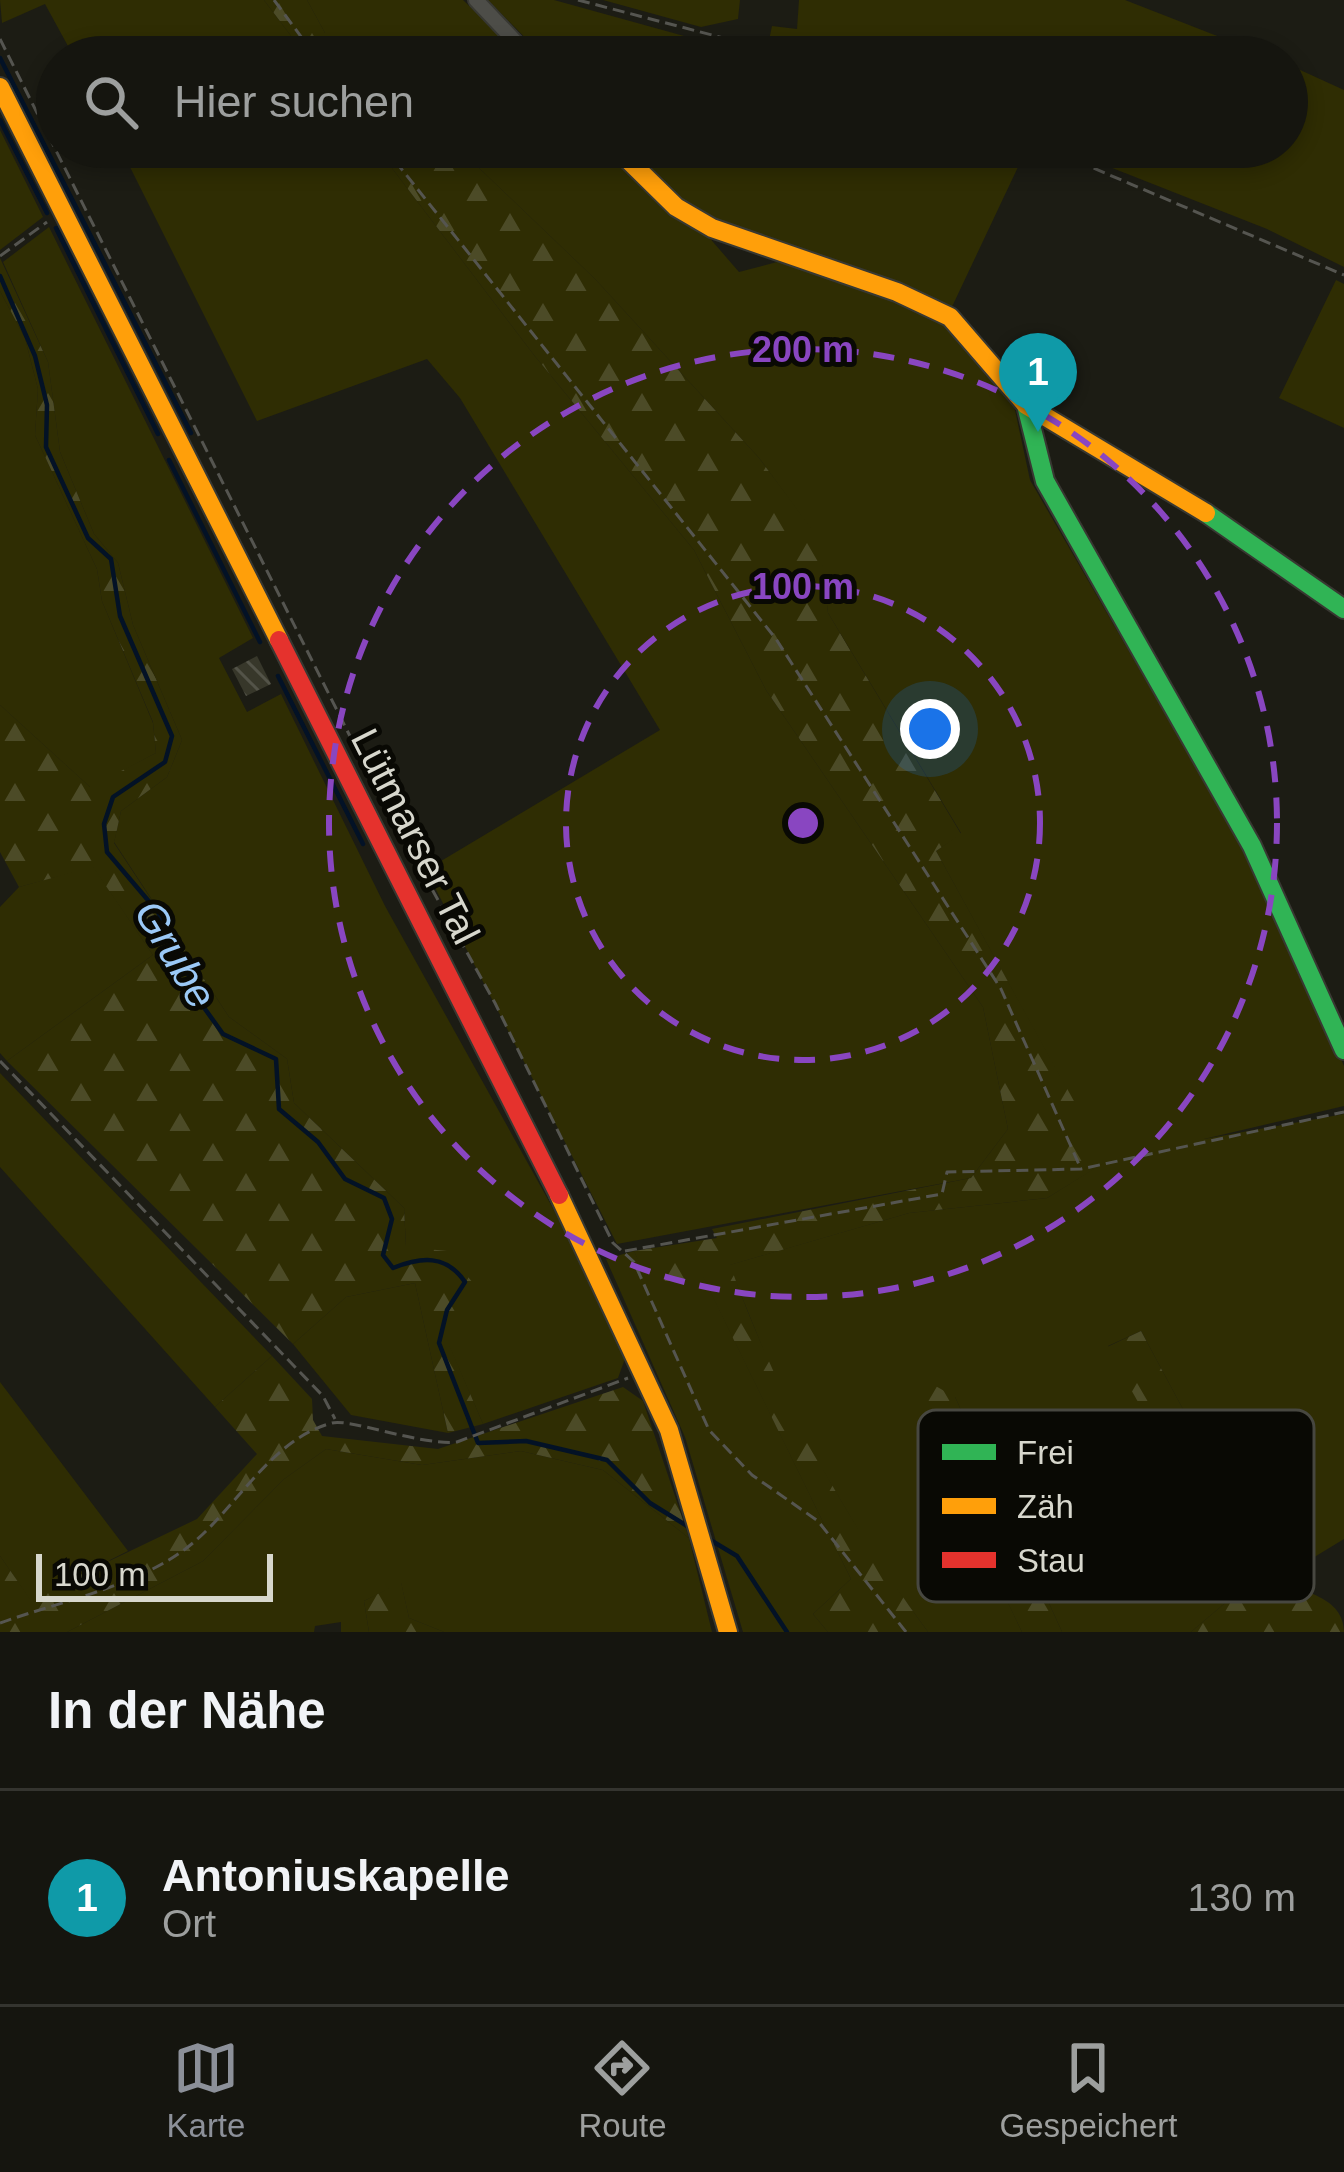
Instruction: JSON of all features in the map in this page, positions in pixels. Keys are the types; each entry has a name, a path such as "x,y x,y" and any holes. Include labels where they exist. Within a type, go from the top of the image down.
{"main road":[{"name":"Lütmarser Tal","path":"0,87 36,158"},
{"name":"Lütmarser Tal","path":"41,168 644,1372 696,1507 728,1632"},
{"path":"636,168 676,207 712,228 897,292 950,316 1026,405 1228,526 1344,609"},
{"path":"1026,405 1027,425 1046,482 1252,846 1344,1050"}],"street":[{"path":"476,0 510,36"}],"path":[{"path":"274,0 301,36"},
{"path":"578,0 716,36"},
{"path":"0,39 36,111"},
{"path":"65,168 375,786 495,1003 613,1243 634,1262 709,1430 752,1475 818,1521 907,1632"},
{"path":"400,168 776,639 1001,988 1081,1169"},
{"path":"1094,168 1344,275"},
{"path":"0,256 63,211"},
{"path":"0,1061 323,1396 336,1421"},
{"path":"623,1251 942,1194 947,1172 1081,1169 1344,1112"},
{"path":"0,1624 138,1573 192,1545 271,1462 308,1434 336,1421 437,1444 457,1442 644,1372"}],"green space":[{"path":"0,0 264,0 291,36 63,36 45,4 2,23"},
{"path":"264,0 307,0 325,33 343,36 291,36"},
{"path":"307,0 463,0 500,36 342,36 325,33"},
{"path":"488,0 554,0 684,36 523,36"},
{"path":"603,0 740,0 738,19 701,27"},
{"path":"799,0 1125,0 1217,36 770,36 772,26 797,29"},
{"path":"1308,74 1344,90 1344,267 1267,229 1112,168 1308,168"},
{"path":"0,130 43,217 0,250"},
{"path":"130,168 392,168 534,355 694,550 766,690 983,1007 1008,1129 971,1178 617,1244 426,870 660,730 460,398 427,359 257,421"},
{"path":"392,168 479,168 595,279 759,458 820,540 828,613 961,834 936,851 1107,1161 1047,1198 909,1213 730,1265 770,1363 816,1456 868,1545 928,1632 828,1632 813,1614 851,1579 703,1277 650,1286 634,1251 717,1238 712,1229 971,1178 1008,1129 983,1007 766,690 694,550 534,355"},
{"path":"479,168 626,168 667,212 707,235 739,272 777,262 903,301 948,324 1012,396 1030,480 1230,826 1344,1066 1344,1106 1204,1139 1344,1114 1344,1539 1314,1557 1314,1410 1183,1410 1141,1331 1108,1346 1144,1410 961,1410 955,1397 916,1409 918,1602 1008,1602 1022,1632 928,1632 877,1562 788,1411 729,1265 909,1213 1047,1198 1106,1161 936,851 961,833 828,613 819,540 759,458 595,279"},
{"path":"642,168 1018,168 950,311 725,230 679,205"},
{"path":"49,227 253,638 219,658 247,712 281,694 385,906 590,1275 627,1353 618,1378 483,1424 406,1247 404,1208 294,1103 287,1059 229,1017 114,842 121,811 167,777 182,740 133,625 118,563 94,534 60,452 48,362 3,262"},
{"path":"0,258 48,362 60,452 94,534 118,563 133,625 182,740 167,777 121,811 114,843 229,1017 287,1059 294,1103 404,1208 406,1247 447,1251 477,1288 448,1342 483,1424 448,1433 415,1283 346,1297 293,1344 7,1061 153,955 93,867 19,887 0,852 0,705 90,787 156,753 153,722 102,601 97,569 35,435 38,389 25,338 0,291"},
{"path":"1336,280 1344,284 1344,428 1279,398"},
{"path":"0,291 25,338 38,389 35,435 97,569 102,601 153,723 156,753 91,788 0,705"},
{"path":"93,866 153,955 7,1061 0,1053 0,907 19,887"},
{"path":"0,1073 272,1356 215,1407 0,1167"},
{"path":"634,1251 651,1285 703,1276 851,1579 813,1614 828,1632 743,1632 685,1437 606,1259"},
{"path":"415,1283 448,1433 351,1415 293,1344 346,1297"},
{"path":"1141,1331 1183,1410 1143,1410 1107,1347"},
{"path":"272,1356 312,1399 313,1420 322,1436 438,1449 623,1387 643,1401 689,1538 603,1470 521,1451 422,1465 326,1449 284,1479 203,1561 67,1632 0,1632 0,1556 30,1599 197,1519 257,1454 215,1407"},
{"path":"0,1382 128,1551 30,1600 0,1556"},
{"path":"932,1384 955,1397 961,1410 918,1410 918,1415 915,1409"},
{"path":"326,1449 422,1465 521,1451 603,1470 689,1538 712,1632 444,1632 409,1618 401,1583 364,1601 369,1632 341,1632 341,1622 315,1626 314,1632 67,1632 203,1561 284,1479"},
{"path":"401,1582 409,1618 444,1632 369,1632 364,1601"},
{"path":"1314,1595 1337,1611 1344,1632 1191,1632 1226,1602 1314,1602"},
{"path":"1008,1602 1048,1602 1062,1632 1022,1632"},
{"path":"1048,1602 1226,1602 1191,1632 1062,1632"}],"building":[{"path":"257,656 271,684 246,696 232,669"}],"waterway":[{"path":"0,58 36,129"},
{"path":"0,120 47,213"},
{"path":"56,168 191,433"},
{"path":"56,228 158,434"},
{"name":"Grube","path":"0,276 35,356 47,405 46,447 88,538 111,559 120,616 172,736 165,762 113,797 104,824 107,852 158,912 205,1009 223,1034 276,1059 279,1109 318,1142 345,1179 384,1198 392,1219 383,1255 393,1268 432,1260 450,1266 465,1282 447,1310 439,1343 478,1443 526,1441 607,1460 650,1503 692,1529"},
{"path":"169,460 260,642"},
{"path":"278,676 363,844"},
{"name":"Grube","path":"707,1538 737,1556 787,1632"}],"traffic: fast":[{"path":"1026,405 1045,481 1252,846 1344,1050"},
{"path":"1206,513 1344,609"}],"traffic: slow":[{"path":"0,87 36,158"},
{"path":"41,168 279,640"},
{"path":"636,168 676,207 712,228 897,292 950,317 1026,405 1206,513"},
{"path":"559,1195 669,1430 728,1632"}],"traffic: jam":[{"path":"279,640 559,1195"}],"place":[{"name":"Antoniuskapelle","path":"1038,432"}]}
